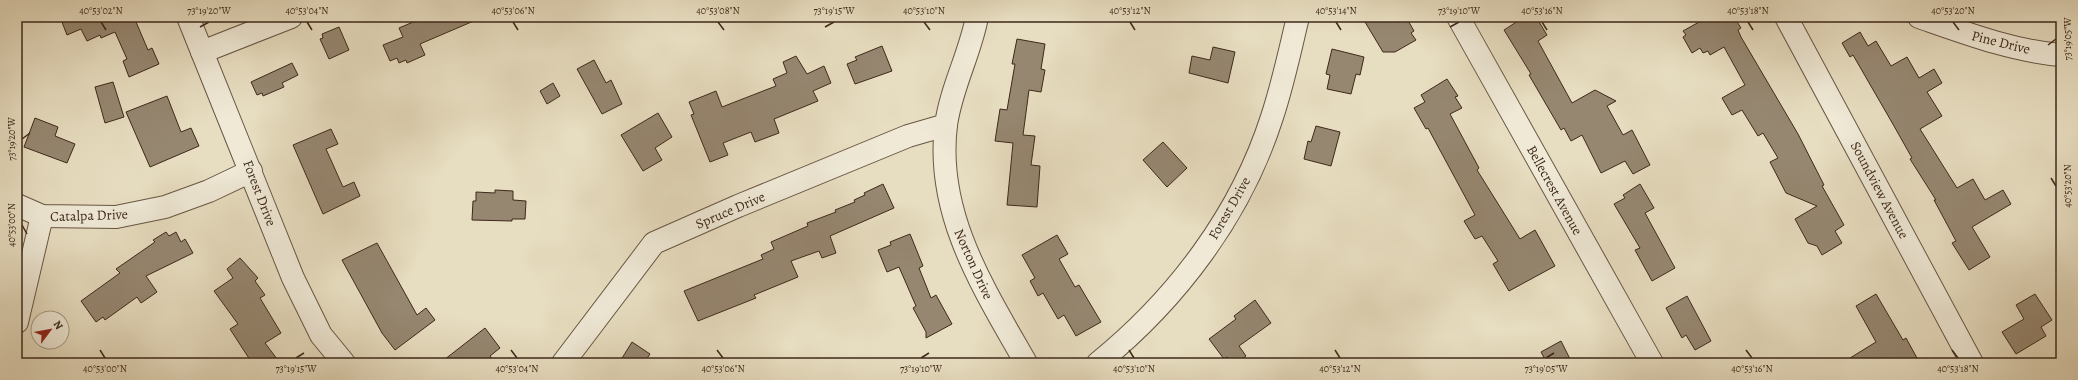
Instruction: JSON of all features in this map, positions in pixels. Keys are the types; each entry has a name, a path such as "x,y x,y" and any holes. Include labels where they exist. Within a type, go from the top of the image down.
{"street":[{"name":"Forest Drive","path":"188,17 293,278 321,335 344,363"},
{"path":"202,52 291,17"},
{"name":"Norton Drive","path":"977,17 974,35 946,125 945,166 949,202 962,244 986,293 1026,363"},
{"name":"Forest Drive","path":"1098,363 1137,329 1170,294 1223,222 1244,186 1273,116 1298,17"},
{"name":"Bellecrest Avenue","path":"1458,17 1652,363"},
{"name":"Soundview Avenue","path":"1786,17 1972,363"},
{"name":"Pine Drive","path":"1919,17 1972,36 2046,54 2061,55"},
{"name":"Spruce Drive","path":"563,363 654,243 738,206 908,136 946,125"},
{"name":"Catalpa Drive","path":"17,204 42,216 116,217 165,207 209,191 251,171"},
{"path":"17,322 42,216"}],"building":[{"path":"60,17 147,17 136,22 148,50 152,48 159,64 129,77 123,61 127,59 115,32 101,38 100,35 87,41 81,29 67,35"},
{"path":"425,17 483,17 420,44 425,55 407,63 406,60 399,63 397,58 390,61 383,45 403,37 399,28"},
{"path":"1362,17 1406,17 1414,31 1411,33 1416,40 1395,52 1383,52"},
{"path":"1524,17 1536,17 1547,35 1538,41 1572,103 1595,90 1616,101 1607,106 1623,135 1632,130 1650,165 1633,174 1625,161 1601,173 1582,135 1571,141 1564,128 1561,130 1529,75 1531,74 1504,30"},
{"path":"1708,17 1734,17 1741,28 1738,30 1741,37 1798,134 1824,185 1822,186 1844,225 1835,231 1842,243 1822,255 1817,246 1808,243 1795,219 1817,206 1786,193 1770,162 1778,158 1763,133 1758,136 1742,110 1732,115 1722,98 1745,85 1724,47 1710,55 1708,51 1703,53 1700,48 1692,53 1683,37 1686,35 1683,31"},
{"path":"339,27 349,50 329,59 320,39 323,38 322,34"},
{"path":"1860,32 1868,46 1876,41 1891,66 1907,57 1919,78 1934,69 1942,83 1927,92 1942,116 1920,129 1957,188 1973,179 1985,200 2003,190 2011,204 1972,227 1990,257 1969,270 1952,243 1956,241 1934,200 1936,200 1910,159 1912,158 1853,55 1850,57 1842,43"},
{"path":"1017,39 1045,44 1041,69 1045,70 1041,92 1029,90 1023,135 1035,136 1031,165 1040,166 1037,207 1007,205 1013,143 995,141 1000,109 1007,110 1015,64 1012,64"},
{"path":"882,46 892,71 855,84 847,64 857,60 855,57"},
{"path":"1213,47 1235,52 1228,83 1189,73 1192,56 1210,60"},
{"path":"1332,49 1364,57 1360,75 1356,74 1351,94 1327,89 1330,75 1326,74"},
{"path":"796,56 807,74 824,66 831,83 813,91 818,101 774,119 779,133 755,142 751,132 723,143 728,155 710,162 691,115 694,114 689,102 716,91 722,107 776,86 773,79 787,73 783,62"},
{"path":"594,60 606,83 611,80 622,104 602,114 577,69"},
{"path":"292,63 298,75 282,83 284,87 263,96 262,93 257,95 251,82"},
{"path":"1447,79 1458,96 1455,97 1462,108 1450,114 1479,168 1477,170 1520,239 1535,230 1555,266 1509,291 1493,264 1498,261 1482,236 1475,239 1464,221 1475,215 1428,128 1426,129 1414,108 1425,102 1421,95"},
{"path":"113,82 124,117 105,123 95,87"},
{"path":"553,83 560,96 547,104 540,91"},
{"path":"167,96 181,132 191,128 199,146 150,167 126,112"},
{"path":"658,113 672,137 655,148 662,160 643,171 621,135"},
{"path":"35,118 58,127 55,136 75,144 67,163 24,147"},
{"path":"1316,126 1340,132 1331,166 1304,159 1308,141 1311,142"},
{"path":"331,129 338,144 326,149 343,187 354,182 360,196 323,214 293,145"},
{"path":"1163,142 1187,168 1167,187 1143,160"},
{"path":"883,184 894,208 830,236 836,253 822,258 819,251 791,261 798,277 754,295 756,298 698,321 684,291 763,259 761,255 774,249 771,242 808,226 807,223 836,212 835,210 855,202 854,200 865,195 864,193"},
{"path":"1640,184 1654,208 1645,213 1675,268 1652,281 1635,250 1640,248 1614,204 1625,198 1623,195"},
{"path":"495,190 513,191 513,200 526,201 525,219 512,219 512,221 472,220 473,201 476,201 476,192 495,193"},
{"path":"166,232 169,236 176,232 181,242 185,239 193,253 146,276 157,292 141,303 137,297 105,320 103,317 96,322 81,301 120,273 116,269 155,242 153,240"},
{"path":"910,234 923,266 919,268 931,298 936,295 952,324 926,338 926,332 913,308 916,306 899,267 887,272 878,250 891,245 890,242"},
{"path":"1057,235 1068,254 1059,259 1075,287 1079,285 1101,322 1076,336 1064,315 1058,319 1043,293 1038,296 1030,281 1035,278 1022,255"},
{"path":"377,243 417,315 426,308 435,320 395,350 382,333 342,260"},
{"path":"240,258 258,278 255,281 265,295 260,298 281,333 265,343 280,363 252,363 230,329 238,324 214,291 233,278 227,269"},
{"path":"1876,294 1903,340 1906,338 1917,358 1909,363 1842,363 1876,342 1856,306"},
{"path":"2035,294 2052,320 2041,327 2046,336 2016,354 2002,332 2024,319 2016,305"},
{"path":"1687,296 1711,341 1695,350 1686,335 1682,338 1666,308"},
{"path":"1255,300 1271,323 1239,346 1246,356 1237,363 1231,363 1227,357 1224,359 1209,339 1236,319 1234,316"},
{"path":"485,328 500,348 490,356 495,363 440,363"},
{"path":"1561,341 1572,363 1547,363 1541,352"},
{"path":"632,342 650,354 644,363 619,363"}]}
